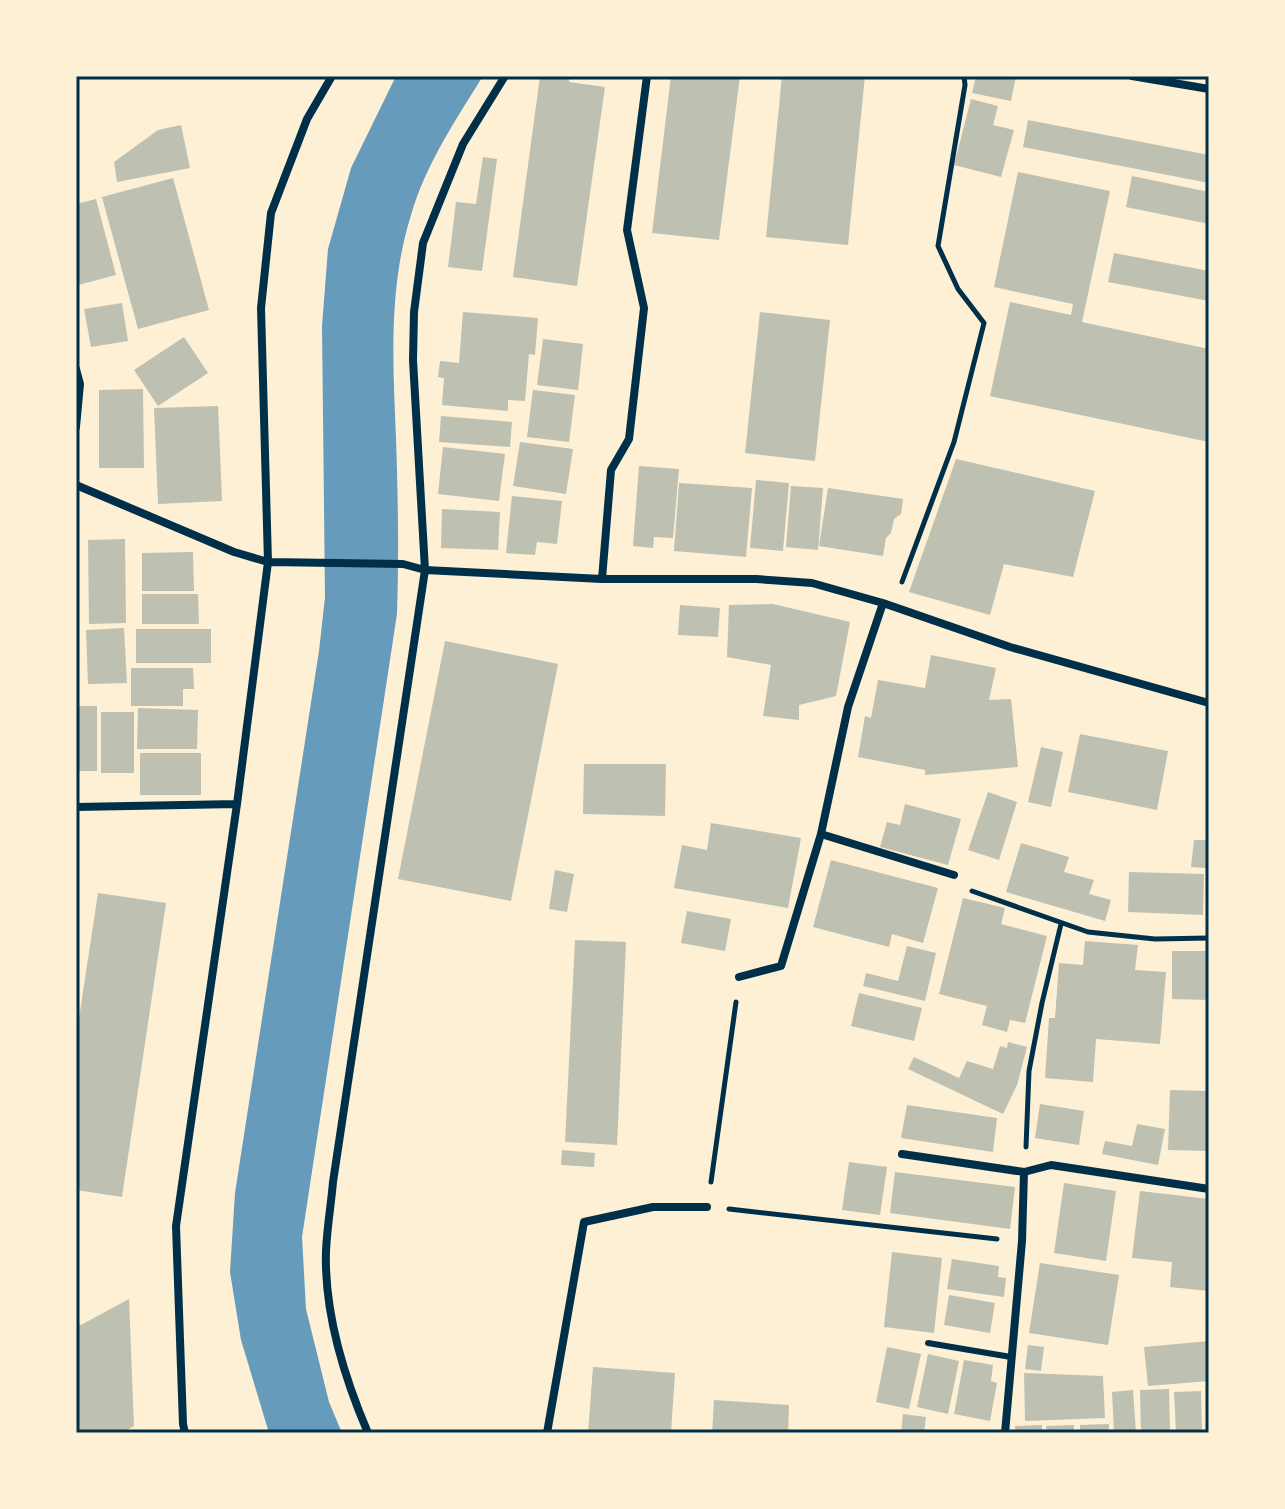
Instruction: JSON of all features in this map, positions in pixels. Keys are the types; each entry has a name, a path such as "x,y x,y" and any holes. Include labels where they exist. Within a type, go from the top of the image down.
{"street":[{"path":"185,1433 176,1226 237,804 268,562 261,308 271,213 307,119 332,76"},
{"path":"368,1433 348,1386 332,1314 326,1253 333,1182 425,570 413,360 414,312 423,243 463,144 505,76"},
{"path":"602,579 611,470 629,439 644,308 627,230 647,76"},
{"path":"1132,76 1209,89"},
{"path":"1191,87 1193,76"},
{"path":"76,369 80,384 76,427"},
{"path":"76,485 234,552 268,562 403,564 425,570 602,579 756,579 812,583 883,603 1010,647 1209,703"},
{"path":"739,977 781,966 821,834 848,707 883,603"},
{"path":"76,807 237,804"},
{"path":"821,834 954,875"},
{"path":"902,1154 1024,1172 1051,1165 1209,1189"},
{"path":"1005,1433 1022,1241 1024,1172"},
{"path":"547,1433 584,1222 653,1207 707,1207"}],"lane":[{"path":"928,1343 1011,1357"}],"path":[{"path":"893,607 954,442 984,323 958,289 938,246 964,76"},
{"path":"954,875 954,885 1088,932 1155,939 1209,938"},
{"path":"1024,1172 1029,1071 1061,924"},
{"path":"739,977 707,1207 1022,1241"}],"water":[{"path":"396,76 483,76 442,143 417,196 404,243 395,298 397,614 302,1237 306,1309 329,1402 342,1433 269,1433 241,1340 230,1272 235,1193 325,597 322,326 328,249 351,168"}],"building":[{"path":"540,76 570,76 569,82 605,87 577,286 513,277"},
{"path":"671,76 740,76 719,240 652,233"},
{"path":"782,76 865,76 848,245 766,237"},
{"path":"976,76 1016,76 1011,101 972,93"},
{"path":"971,99 998,106 993,125 1014,130 1001,177 954,165"},
{"path":"1028,120 1209,155 1209,183 1023,147"},
{"path":"181,125 190,168 117,182 114,162 158,130"},
{"path":"483,157 497,159 482,271 448,267 456,202 476,204"},
{"path":"1018,172 1110,191 1082,322 1209,349 1209,442 990,396 1010,302 1071,315 1073,304 994,287"},
{"path":"1132,176 1209,192 1209,224 1126,207"},
{"path":"173,178 209,310 138,329 102,197"},
{"path":"96,199 116,275 78,285 76,204"},
{"path":"1114,253 1209,271 1209,301 1108,282"},
{"path":"122,303 128,341 91,347 84,309"},
{"path":"463,312 538,318 535,355 529,354 525,401 508,400 508,411 442,405 444,378 438,377 440,361 459,363"},
{"path":"760,312 830,320 815,461 745,453"},
{"path":"184,337 208,373 158,406 134,370"},
{"path":"543,339 583,344 578,390 537,385"},
{"path":"143,389 144,468 99,468 99,390"},
{"path":"533,390 575,395 569,442 527,437"},
{"path":"218,406 222,501 158,504 154,408"},
{"path":"441,416 512,422 510,447 439,442"},
{"path":"520,442 573,449 566,494 513,486"},
{"path":"443,447 505,454 499,501 438,494"},
{"path":"956,459 1095,491 1073,577 1004,564 990,615 909,592"},
{"path":"639,466 679,469 673,538 654,537 653,548 633,546"},
{"path":"756,480 789,483 783,551 750,548"},
{"path":"679,483 752,488 746,557 674,551"},
{"path":"791,486 823,488 818,550 786,547"},
{"path":"828,488 903,499 901,514 894,519 891,533 886,538 883,556 819,546"},
{"path":"512,496 562,501 557,544 537,542 535,555 506,553"},
{"path":"442,509 500,512 498,550 441,548"},
{"path":"125,539 126,623 89,624 88,540"},
{"path":"193,552 194,591 142,591 142,553"},
{"path":"142,594 198,594 199,624 142,624"},
{"path":"773,604 850,622 836,696 799,705 799,720 763,716 771,665 727,657 729,605"},
{"path":"680,605 720,608 718,637 678,635"},
{"path":"124,628 127,683 88,684 86,630"},
{"path":"136,629 211,629 211,663 136,663"},
{"path":"445,641 558,664 511,901 398,879"},
{"path":"931,655 996,668 989,700 1011,699 1018,767 925,775 925,770 858,757 865,716 871,718 878,680 925,688"},
{"path":"131,668 193,668 194,689 183,689 183,706 131,706"},
{"path":"76,706 97,706 97,771 76,771"},
{"path":"138,708 198,710 197,749 137,749"},
{"path":"101,712 134,712 134,773 101,773"},
{"path":"1080,734 1168,751 1157,810 1068,792"},
{"path":"1041,747 1063,752 1051,807 1028,802"},
{"path":"140,753 201,753 201,795 140,795"},
{"path":"584,764 666,764 665,816 583,814"},
{"path":"988,792 1017,802 999,860 968,850"},
{"path":"905,804 961,819 948,865 880,847 887,822 900,825"},
{"path":"711,823 801,838 788,908 674,888 682,845 707,850"},
{"path":"1194,840 1209,840 1206,868 1191,867"},
{"path":"1021,843 1069,857 1064,872 1094,880 1089,894 1111,900 1105,921 1006,892"},
{"path":"831,860 938,888 923,943 892,934 889,947 813,927"},
{"path":"555,870 574,874 567,912 549,909"},
{"path":"1129,872 1204,874 1203,915 1128,912"},
{"path":"98,893 166,903 122,1197 76,1190 76,1038"},
{"path":"963,898 1005,908 1001,924 1047,936 1025,1023 1010,1020 1007,1032 982,1025 987,1006 939,994"},
{"path":"687,911 731,919 725,951 681,943"},
{"path":"575,940 626,942 617,1145 565,1142"},
{"path":"1085,941 1138,945 1135,970 1166,972 1160,1044 1096,1039 1093,1082 1045,1078 1049,1018 1055,1018 1059,963 1083,965"},
{"path":"907,946 936,953 925,1001 863,986 866,973 898,981"},
{"path":"1172,951 1209,951 1209,1000 1172,999"},
{"path":"859,993 922,1008 914,1041 851,1026"},
{"path":"1008,1042 1027,1047 1017,1085 1003,1114 908,1069 914,1057 959,1078 967,1061 993,1069 1000,1046 1007,1048"},
{"path":"1170,1090 1209,1091 1209,1151 1168,1150"},
{"path":"1040,1104 1084,1111 1079,1145 1035,1138"},
{"path":"907,1105 997,1118 993,1152 901,1138"},
{"path":"1137,1124 1165,1129 1158,1165 1102,1154 1105,1141 1132,1146"},
{"path":"562,1150 595,1153 594,1167 561,1165"},
{"path":"849,1162 887,1167 880,1215 842,1210"},
{"path":"895,1172 1015,1187 1010,1229 890,1213"},
{"path":"1064,1183 1116,1191 1106,1261 1054,1253"},
{"path":"1140,1191 1209,1199 1209,1291 1170,1287 1172,1262 1132,1258"},
{"path":"892,1252 942,1258 934,1333 884,1327"},
{"path":"952,1259 999,1266 998,1277 1006,1278 1004,1297 947,1289"},
{"path":"1040,1263 1119,1275 1108,1345 1029,1333"},
{"path":"949,1295 995,1303 990,1333 944,1325"},
{"path":"129,1299 134,1426 122,1433 76,1433 76,1321 81,1325"},
{"path":"1209,1341 1209,1381 1148,1386 1144,1347"},
{"path":"1028,1345 1044,1347 1041,1371 1025,1369"},
{"path":"887,1347 921,1354 909,1409 876,1402"},
{"path":"928,1354 959,1361 948,1414 917,1407"},
{"path":"964,1360 993,1365 991,1381 997,1383 990,1421 954,1414"},
{"path":"593,1367 675,1373 671,1433 588,1433"},
{"path":"1024,1373 1103,1376 1105,1418 1025,1421"},
{"path":"1169,1389 1170,1433 1141,1433 1140,1390"},
{"path":"1133,1390 1136,1433 1114,1433 1112,1392"},
{"path":"1201,1391 1202,1433 1176,1433 1174,1392"},
{"path":"714,1400 789,1405 788,1433 712,1433"},
{"path":"903,1414 926,1417 924,1433 901,1433"},
{"path":"1109,1424 1109,1433 1080,1433 1080,1425"},
{"path":"1042,1425 1042,1433 1016,1433 1015,1426"},
{"path":"1074,1425 1074,1433 1047,1433 1046,1426"}]}
